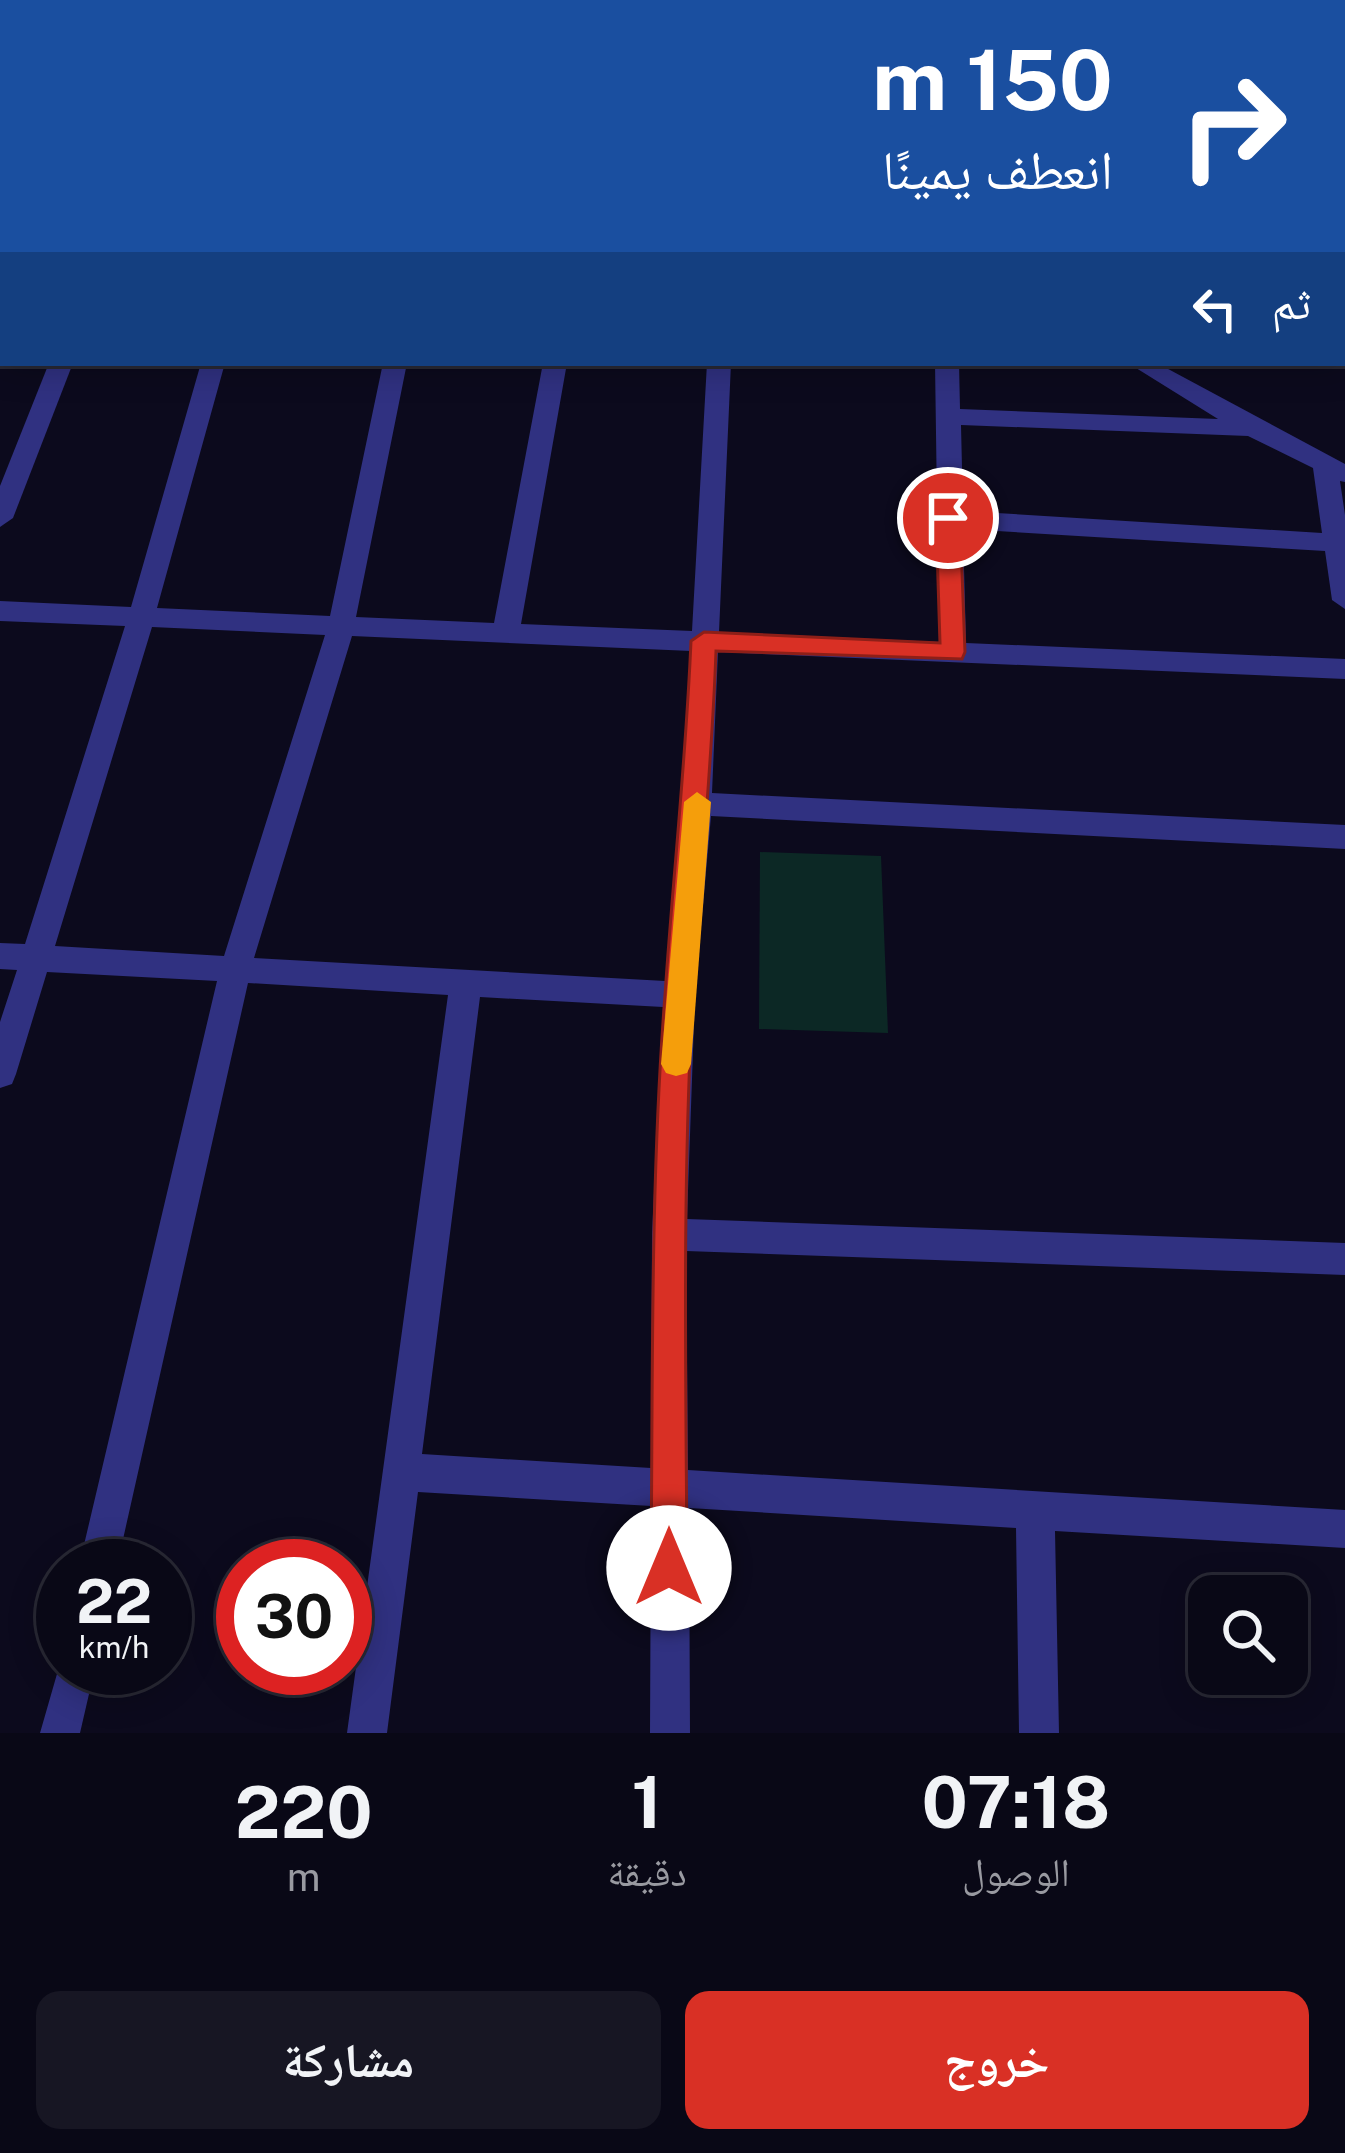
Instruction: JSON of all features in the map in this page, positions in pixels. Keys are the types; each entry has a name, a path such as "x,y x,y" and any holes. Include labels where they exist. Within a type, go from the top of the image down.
{"street":[{"path":"0,518 60,366"},
{"path":"0,1074 141,618 212,366"},
{"path":"104,1539 235,970 340,626 394,366"},
{"path":"506,633 555,366"},
{"path":"670,1733 669,1234 679,995 697,804 719,366"},
{"path":"946,366 953,652"},
{"path":"1145,366 1252,428 1334,467 1345,600"},
{"path":"950,417 1252,428"},
{"path":"948,518 1340,543"},
{"path":"0,611 1345,669"},
{"path":"697,804 1345,837"},
{"path":"0,956 679,995"},
{"path":"367,1733 466,981"},
{"path":"669,1234 1345,1259"},
{"path":"401,1472 1345,1529"},
{"path":"1035,1510 1039,1733"},
{"path":"60,1733 69,1695"}],"green space":[{"path":"760,852 881,856 888,1033 759,1029"}],"slow traffic":[{"path":"676,1064 697,802"}],"route":[{"path":"669,1568 669,1234 679,995 697,804 704,641 953,652 948,518"}]}
